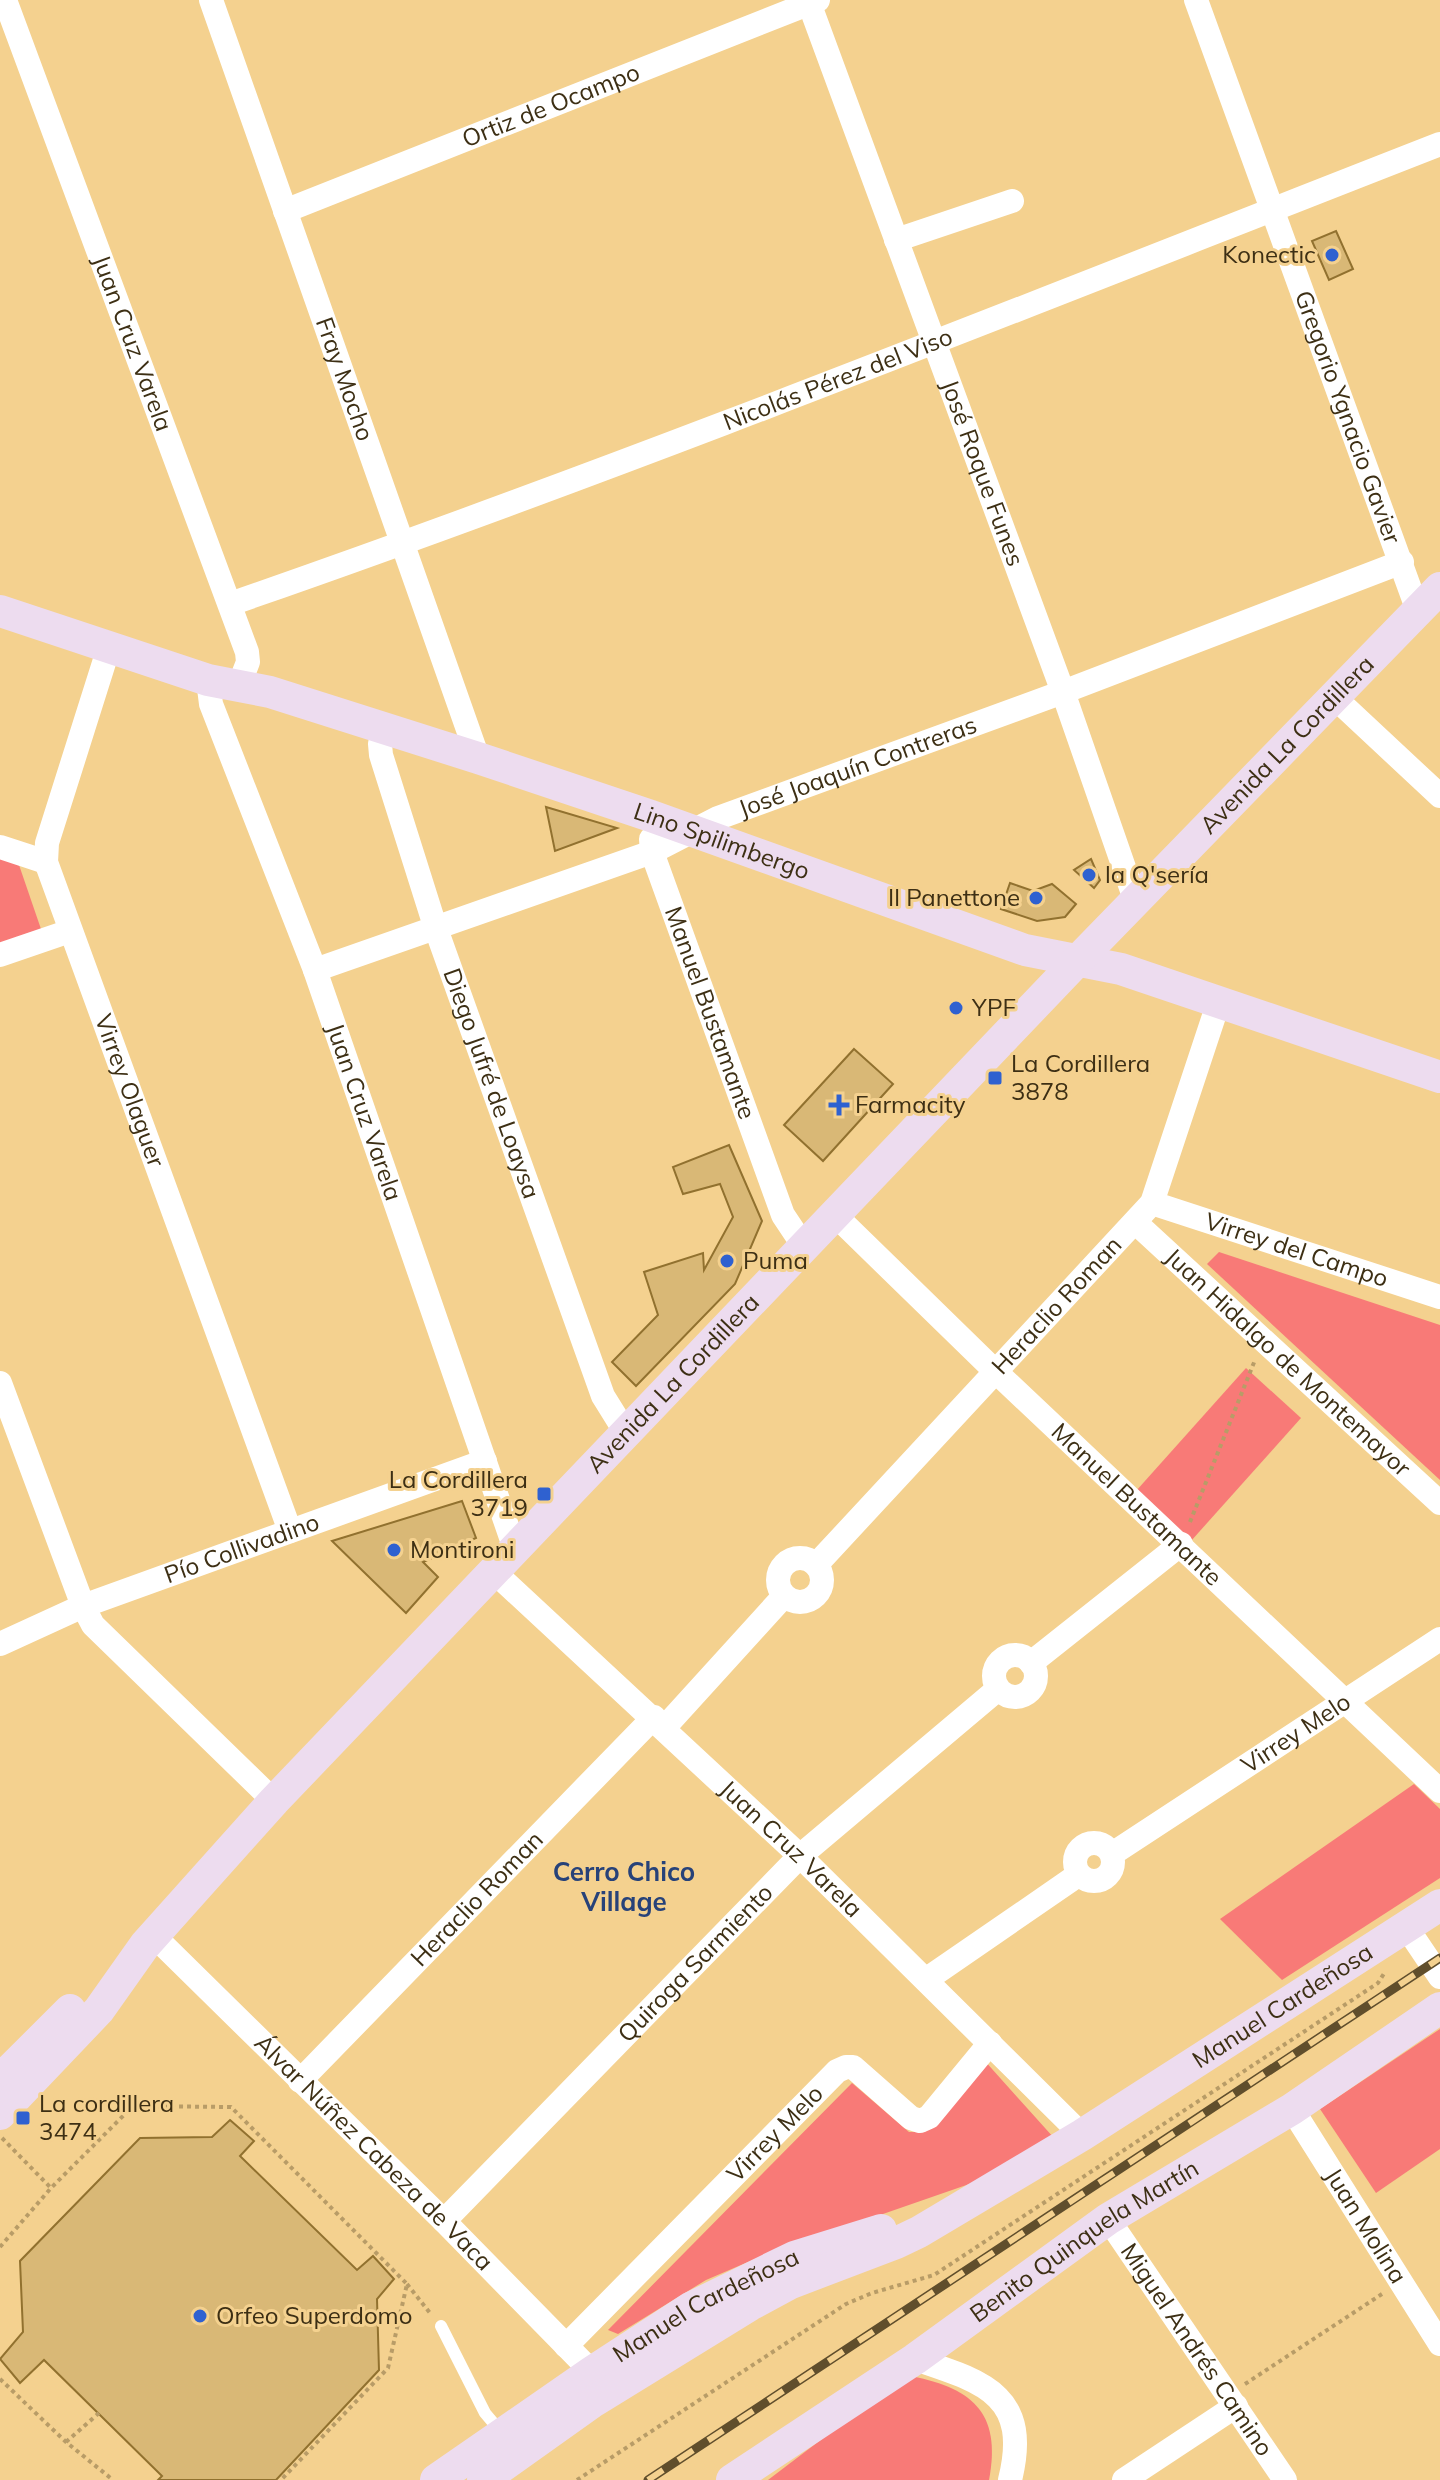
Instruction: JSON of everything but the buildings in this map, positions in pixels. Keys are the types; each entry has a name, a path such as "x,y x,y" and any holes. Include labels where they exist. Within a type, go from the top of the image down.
{"main road":[{"name":"Avenida La Cordillera","path":"0,2114 99,2010 149,1940 274,1801 1078,960 1429,600"},
{"name":"Lino Spilimbergo","path":"0,611 478,758 651,816 1025,950 1121,969 1440,1077"},
{"name":"Manuel Cardeñosa","path":"483,2480 594,2401 750,2305 791,2283 896,2243 1414,1937 1440,1905"},
{"name":"Avenida La Cordillera","path":"5,2064 149,1940"},
{"name":"Benito Quinquela Martín","path":"732,2480 915,2359 1108,2219 1292,2109 1440,2008"},
{"name":"Manuel Cardeñosa","path":"436,2480 692,2307 762,2270 822,2246 921,2219 1002,2183"}],"street":[{"name":"Juan Cruz Varela","path":"5,0 230,604 248,662 223,682 211,704 315,970 485,1461 504,1560 659,1723 927,1979 1082,2135"},
{"name":"Fray Mocho","path":"211,0 478,758"},
{"name":"Gregorio Ygnacio Gavier","path":"1196,0 1402,562 1429,600"},
{"name":"Ortiz de Ocampo","path":"285,211 812,1"},
{"name":"José Roque Funes","path":"812,1 1136,902"},
{"name":"Nicolás Pérez del Viso","path":"230,604 404,544 1440,144"},
{"path":"896,240 1012,201"},
{"name":"José Joaquín Contreras","path":"315,970 652,852 718,818 1063,692 1402,562"},
{"name":"Virrey Olaguer","path":"109,647 47,843 46,862 290,1531"},
{"path":"1334,697 1440,796"},
{"name":"Diego Jufré de Loaysa","path":"384,728 381,755 435,926 603,1396 626,1433"},
{"name":"Manuel Bustamante","path":"651,816 652,852 783,1215 805,1248"},
{"path":"0,847 46,862"},
{"path":"0,955 70,931"},
{"name":"Heraclio Roman","path":"300,2081 784,1596 804,1602 816,1596 822,1577 816,1565 1136,1223 1152,1203 1219,1001"},
{"name":"Virrey del Campo","path":"1152,1203 1440,1297"},
{"name":"Manuel Bustamante","path":"835,1215 995,1371 1440,1791"},
{"name":"Juan Hidalgo de Montemayor","path":"1136,1223 1440,1503"},
{"path":"0,1383 83,1606 93,1625 274,1801"},
{"name":"Pío Collivadino","path":"0,1644 83,1606 485,1461"},
{"name":"Quiroga Sarmiento","path":"444,2221 800,1856 998,1689 994,1675 999,1661 1012,1655 1026,1658 1031,1663 1181,1544"},
{"name":"Virrey Melo","path":"927,1979 1078,1875 1089,1882 1101,1881 1111,1872 1112,1854 1440,1639"},
{"path":"1414,1937 1440,1977"},
{"name":"Álvar Núñez Cabeza de Vaca","path":"149,1940 444,2221 592,2372"},
{"name":"Virrey Melo","path":"566,2346 837,2071 853,2067 911,2118 920,2121 929,2117 990,2043"},
{"name":"Juan Molina","path":"1292,2109 1440,2344"},
{"name":"Miguel Andrés Camino","path":"1108,2219 1285,2480"},
{"path":"915,2359 961,2374 984,2386 1003,2402 1013,2421 1017,2441 1010,2480"},
{"path":"1124,2480 1232,2401"}],"lane":[{"path":"441,2326 485,2413 503,2434"}],"path":[{"path":"1181,1544 1263,1339"},
{"path":"577,2480 846,2304 934,2275 1378,1983 1414,1937"},
{"path":"0,2247 51,2188 133,2106 231,2107 407,2284 441,2326"},
{"path":"0,2137 51,2188"},
{"path":"1232,2401 1400,2282"},
{"path":"281,2480 388,2368 407,2284"},
{"path":"0,2379 66,2442 113,2480"},
{"path":"66,2442 99,2413"}],"shaded area":[{"path":"0,856 18,862 42,932 0,947"},
{"path":"1219,1252 1440,1325 1440,1480 1207,1264"},
{"path":"1246,1368 1301,1418 1191,1541 1136,1491"},
{"path":"1414,1784 1440,1809 1440,1878 1282,1980 1220,1919"},
{"path":"1440,2029 1440,2149 1376,2193 1320,2109"},
{"path":"984,2060 1054,2138 978,2181 762,2256 706,2280 618,2334 608,2330 852,2083 909,2132 925,2132"},
{"path":"906,2375 948,2387 977,2406 991,2436 989,2480 768,2480"}],"railway":[{"path":"648,2480 1440,1958"}],"place":[{"name":"Konectic","path":"1332,255"},
{"name":"la Q'sería","path":"1089,875"},
{"name":"Il Panettone","path":"1036,898"},
{"name":"YPF","path":"956,1008"},
{"name":"La Cordillera 3878","path":"995,1078"},
{"name":"Farmacity","path":"839,1105"},
{"name":"Puma","path":"727,1261"},
{"name":"La Cordillera 3719","path":"544,1494"},
{"name":"Montironi","path":"394,1550"},
{"name":"La cordillera 3474","path":"23,2118"},
{"name":"Orfeo Superdomo","path":"200,2316"}],"district":[{"name":"Cerro Chico Village","path":"624,1887"}]}
